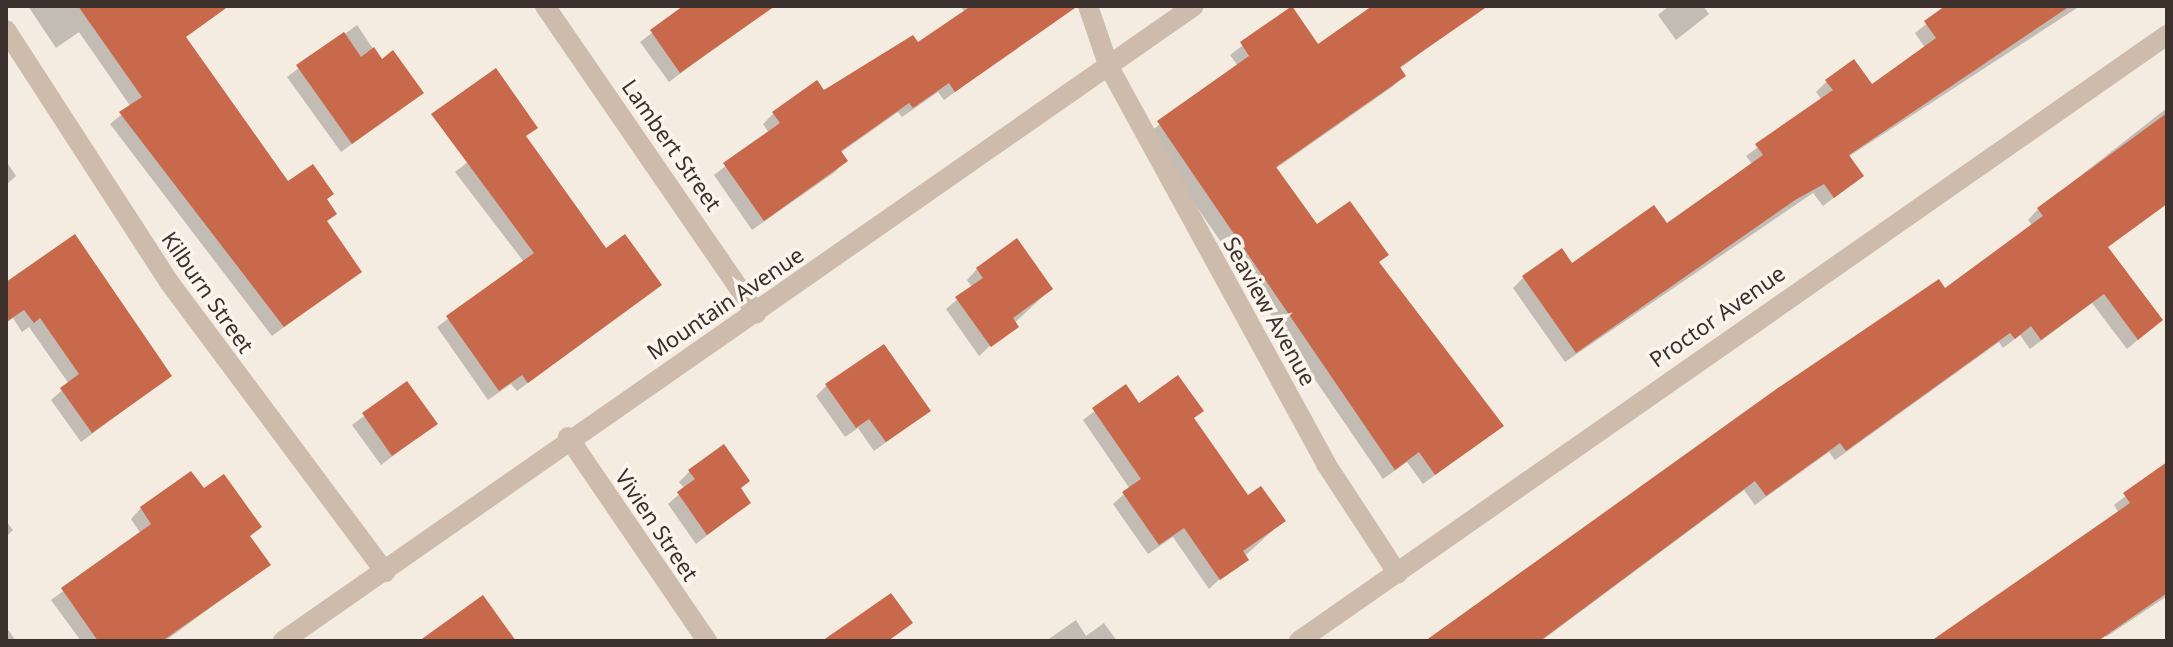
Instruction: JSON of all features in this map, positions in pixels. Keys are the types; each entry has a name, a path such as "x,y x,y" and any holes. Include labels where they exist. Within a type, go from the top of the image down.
{"street":[{"name":"Lambert Street","path":"545,6 756,313"},
{"name":"Seaview Avenue","path":"1088,6 1109,67 1326,464 1398,574"},
{"name":"Mountain Avenue","path":"283,641 385,572 568,437 756,313 1194,6"},
{"name":"Kilburn Street","path":"6,30 169,282 385,572"},
{"name":"Proctor Avenue","path":"1299,641 2167,35"},
{"name":"Vivien Street","path":"568,437 707,641"}],"building":[{"path":"78,6 229,6 186,37 288,181 313,164 334,194 327,199 337,214 327,221 362,272 284,327 119,112 142,97"},
{"path":"683,6 775,6 680,73 650,30"},
{"path":"971,6 1075,8 955,92 949,83 913,108 909,103 841,151 848,161 764,221 723,163 780,123 772,112 817,80 824,90 913,35 918,42"},
{"path":"1292,6 1318,44 1372,6 1488,6 1400,67 1406,76 1276,167 1317,224 1350,201 1389,255 1379,262 1504,426 1435,475 1419,452 1395,470 1157,121 1249,56 1240,42"},
{"path":"1945,6 2070,6 1849,155 1864,176 1834,198 1824,184 1795,200 1576,353 1522,276 1562,248 1572,263 1654,205 1667,223 1763,155 1755,144 1833,90 1825,80 1854,59 1872,84 1936,38 1924,21"},
{"path":"344,32 361,57 374,47 382,59 393,50 424,93 352,144 296,65"},
{"path":"496,68 538,128 526,136 606,248 625,234 662,285 528,383 522,375 499,391 446,316 534,253 431,114"},
{"path":"2167,113 2167,204 2108,247 2163,320 2138,340 2104,294 2041,340 2031,326 2015,339 2010,333 1846,451 1840,443 1766,496 1755,481 1540,641 1425,641 1775,390 1939,279 1945,288 2043,216 2037,208"},
{"path":"75,234 172,376 92,433 60,388 79,374 40,318 34,323 24,310 6,322 6,282"},
{"path":"1017,238 1053,289 1013,318 1019,327 991,347 955,297 983,278 976,268"},
{"path":"884,344 931,411 886,442 869,419 856,428 825,384"},
{"path":"1178,375 1204,411 1194,418 1248,495 1261,486 1286,521 1243,551 1249,560 1220,580 1184,528 1159,545 1122,492 1141,479 1092,408 1126,384 1139,403"},
{"path":"407,381 438,424 392,456 362,413"},
{"path":"724,444 750,481 741,488 751,503 707,535 677,492 695,479 688,470"},
{"path":"2167,462 2167,593 2098,641 1931,641 2130,503 2123,493"},
{"path":"191,471 204,488 224,474 262,527 250,536 271,565 162,641 98,641 61,588 151,524 140,507"},
{"path":"891,593 913,623 888,641 822,641"},
{"path":"483,595 516,641 419,641"}]}
